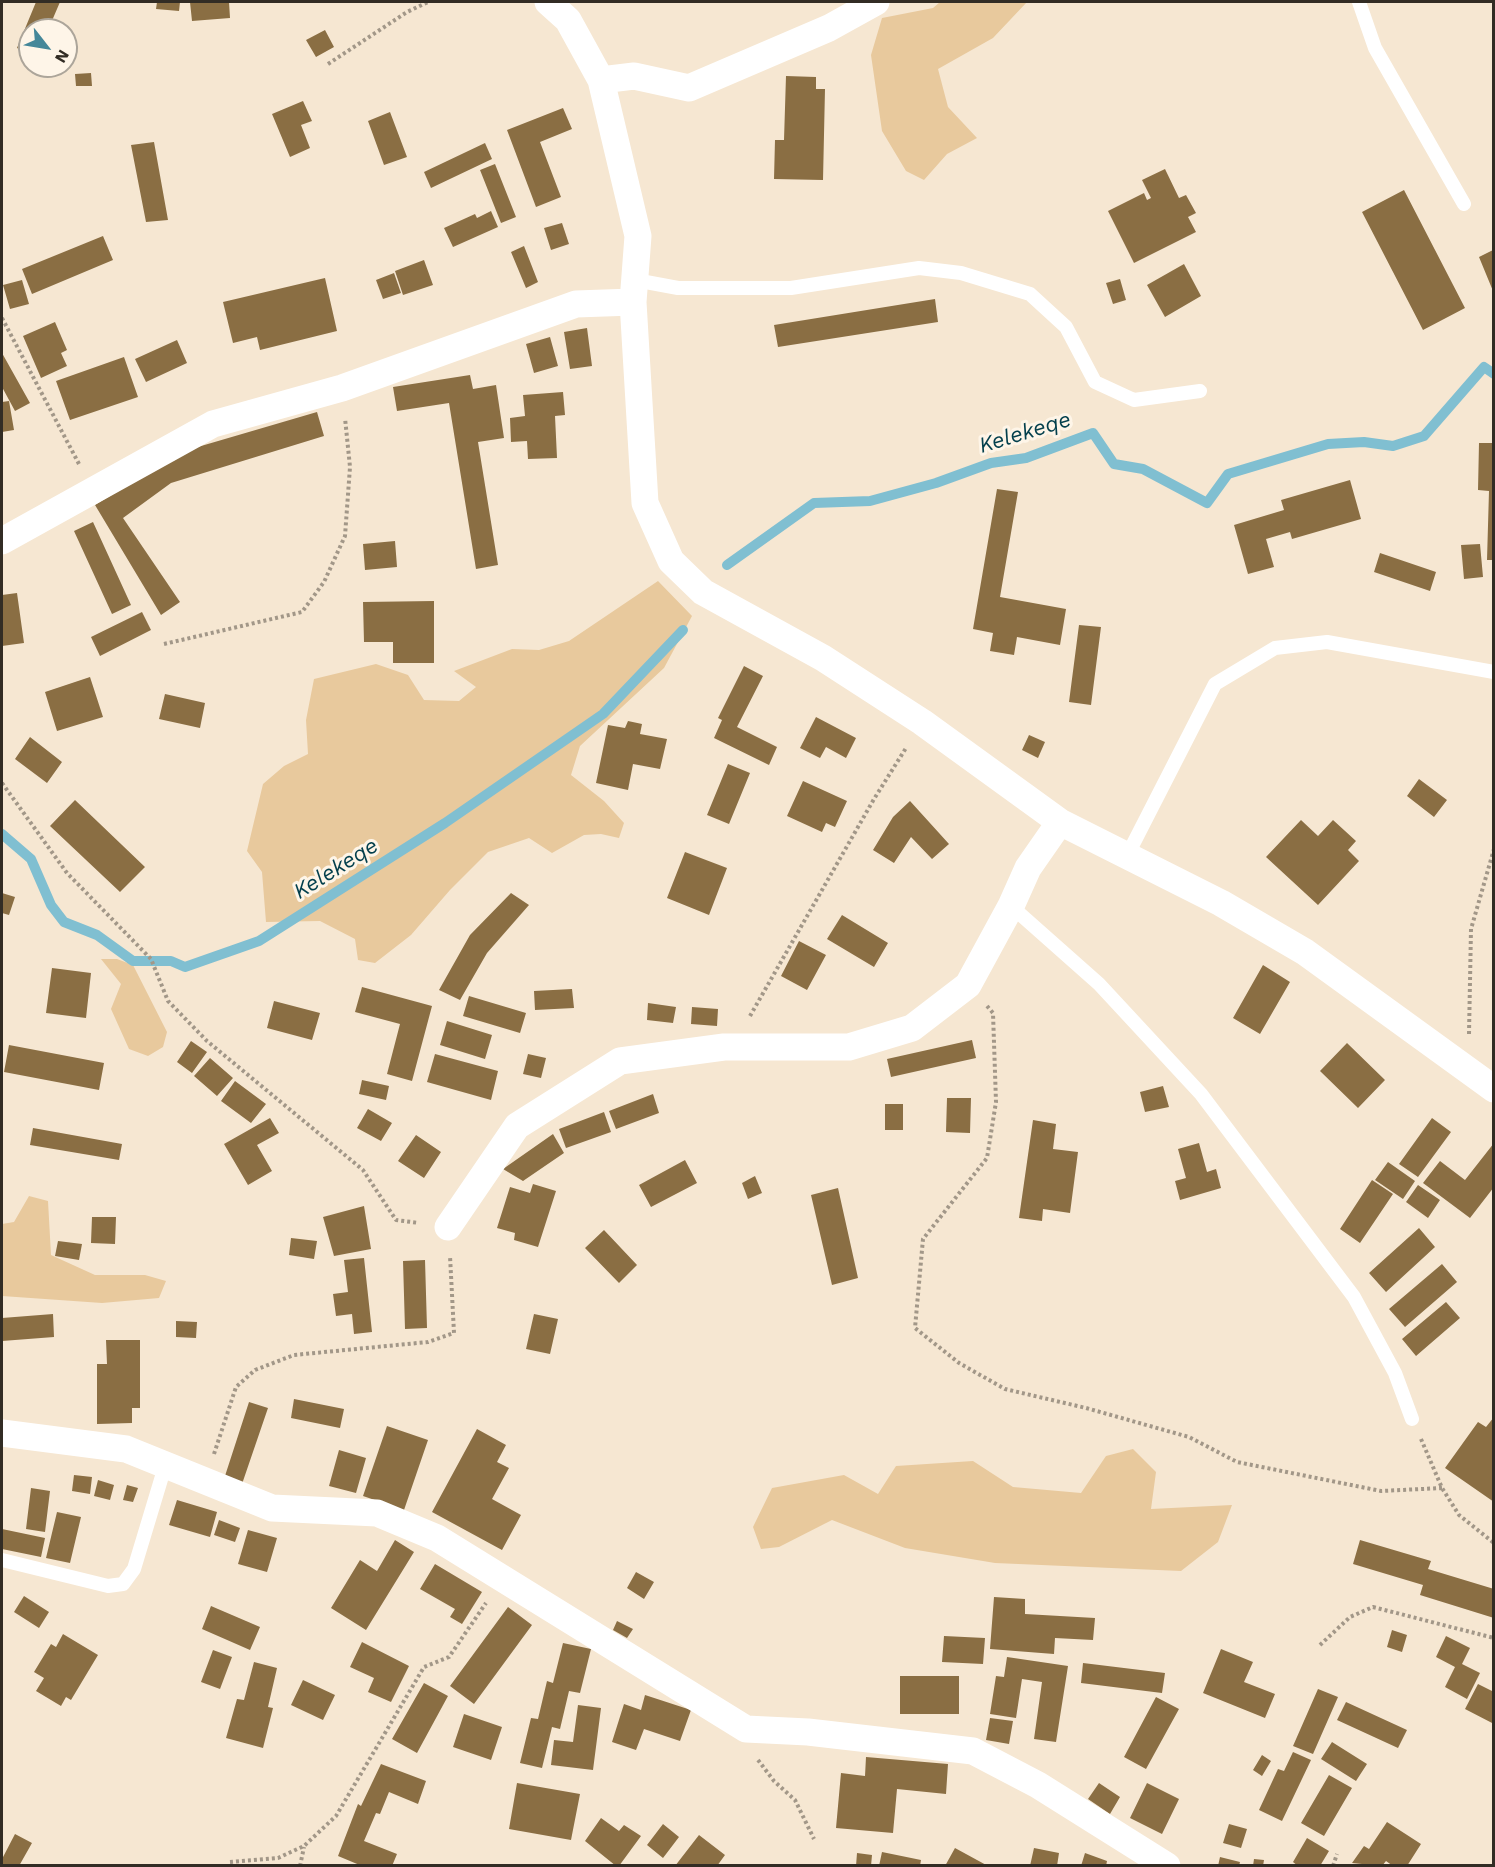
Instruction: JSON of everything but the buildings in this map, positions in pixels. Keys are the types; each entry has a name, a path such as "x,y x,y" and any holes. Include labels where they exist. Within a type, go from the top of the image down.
{"street":[{"path":"548,2 567,20 601,80 638,236 634,291 645,503 671,561 703,592 823,658 922,722 1060,822 1128,854 1305,952 1494,1089"},
{"path":"601,80 634,76 689,88 829,28 876,2"},
{"path":"2,540 213,424 342,388 576,304 634,291"},
{"path":"448,1227 517,1126 620,1061 733,1047 849,1047 912,1028 968,985 1011,906 1028,868 1060,822"},
{"path":"2,1433 126,1449 206,1479 272,1508 377,1513 437,1538 746,1729 808,1732 973,1751 1038,1785 1167,1866"}],"lane":[{"path":"1359,2 1375,48 1464,204"},
{"path":"634,291 678,288 791,288 919,268 961,273 1030,294 1066,327 1095,382 1134,400 1200,391"},
{"path":"1128,854 1215,684 1275,648 1328,642 1494,672"},
{"path":"1011,906 1099,984 1201,1094 1354,1297 1395,1373 1412,1419"},
{"path":"2,1560 108,1586 123,1584 134,1569 166,1463"}],"path":[{"path":"328,64 407,12 428,2"},
{"path":"2,317 76,460 100,487"},
{"path":"164,644 302,612 324,582 345,536 350,467 342,388"},
{"path":"733,1047 874,799 922,722"},
{"path":"2,783 67,873 151,959 168,1001 207,1041 363,1170 396,1220 448,1227 454,1333 428,1342 294,1355 255,1370 236,1387 206,1479"},
{"path":"1469,1070 1470,929 1494,849"},
{"path":"968,985 993,1013 996,1102 987,1158 923,1239 915,1328 959,1363 1005,1389 1086,1408 1190,1437 1237,1462 1381,1491 1442,1488"},
{"path":"1412,1419 1442,1488 1459,1515 1494,1543"},
{"path":"230,1862 278,1858 304,1846 336,1816 424,1667 449,1657 503,1578"},
{"path":"1320,1645 1350,1617 1373,1607 1494,1638"},
{"path":"746,1729 753,1753 774,1781 795,1800 814,1839"},
{"path":"300,1866 304,1846"},
{"path":"1333,1866 1337,1854"}],"shaded area":[{"path":"940,2 1027,2 993,38 938,69 948,107 977,138 947,154 924,180 906,171 882,131 871,55 882,18 933,8"},
{"path":"658,581 692,616 664,668 580,746 571,775 604,801 624,823 619,838 601,834 584,835 552,853 529,838 488,852 450,890 411,935 375,963 358,960 355,939 320,921 266,922 262,872 247,851 263,784 284,766 308,754 306,720 314,679 376,664 408,675 424,700 459,701 476,687 454,671 512,649 539,650 569,641"},
{"path":"101,959 117,959 133,965 167,1032 163,1047 148,1056 129,1049 111,1009 121,984"},
{"path":"29,1196 48,1201 51,1255 95,1275 145,1275 166,1281 159,1298 102,1303 2,1296 2,1224 14,1222"},
{"path":"1133,1449 1156,1472 1151,1509 1232,1505 1218,1542 1181,1571 995,1563 905,1548 832,1520 779,1547 761,1549 753,1527 772,1488 844,1475 878,1494 896,1466 973,1461 1013,1487 1081,1493 1106,1456"}],"waterway":[{"name":"Kelekeqe","path":"727,565 814,503 870,501 936,483 991,463 1026,458 1093,433 1114,464 1143,469 1207,503 1228,474 1328,444 1364,442 1393,446 1424,436 1484,367 1494,374"},
{"name":"Kelekeqe","path":"2,834 31,859 51,905 64,922 97,935 133,961 171,961 185,967 259,941 445,823 603,714 683,630"}]}
